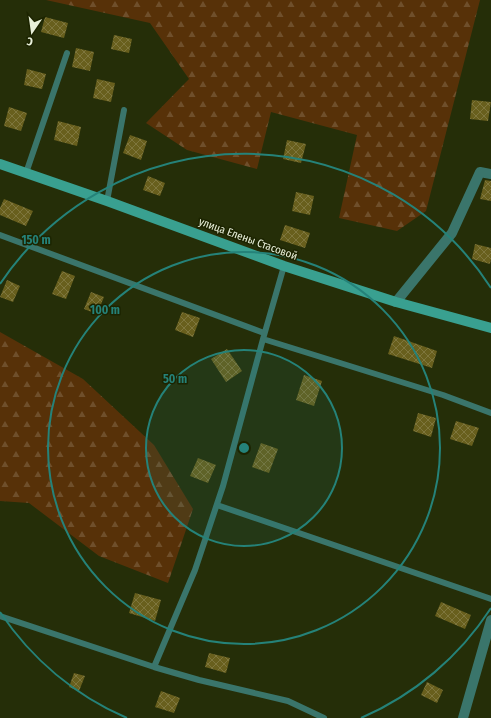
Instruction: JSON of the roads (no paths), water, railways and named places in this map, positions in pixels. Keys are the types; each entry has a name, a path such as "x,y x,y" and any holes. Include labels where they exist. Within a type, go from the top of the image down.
{"main road":[{"name":"улица Елены Стасовой","path":"0,164 107,201 284,266 396,302 491,328"}],"street":[{"path":"396,302 452,233 480,172 491,174"},
{"path":"463,718 491,620"}],"lane":[{"path":"26,173 67,53"},
{"path":"107,201 124,110"},
{"path":"0,235 264,336 443,395 491,413"},
{"path":"154,667 195,570 223,486 284,266"},
{"path":"217,504 491,598"},
{"path":"0,616 154,667 199,680 288,701 324,718"}]}
